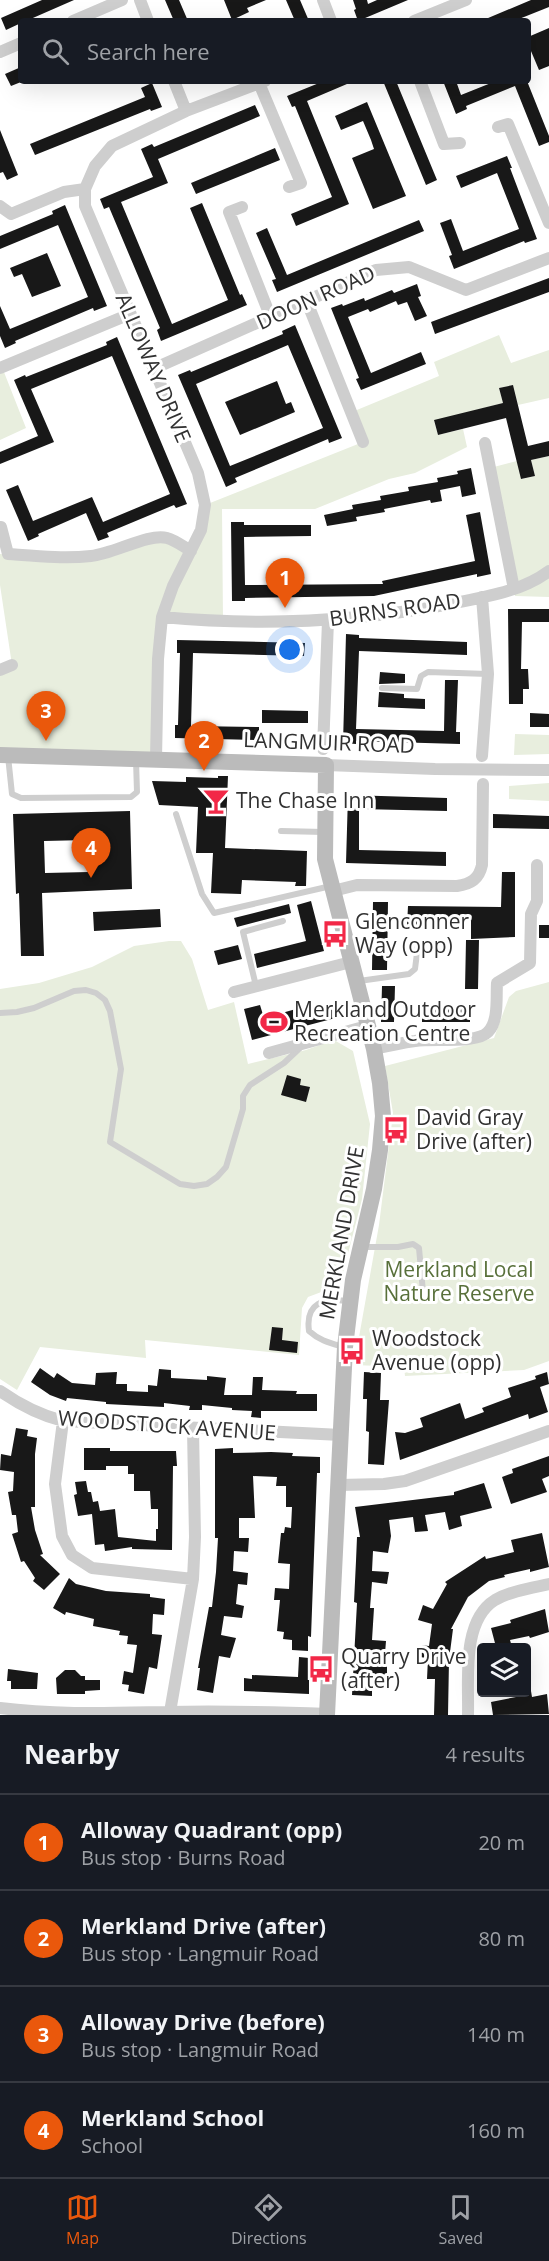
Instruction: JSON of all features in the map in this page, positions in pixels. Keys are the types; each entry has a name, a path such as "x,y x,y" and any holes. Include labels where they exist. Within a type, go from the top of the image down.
{"street":[{"path":"80,18 122,0"},
{"path":"140,0 147,18"},
{"path":"323,0 330,18"},
{"path":"421,18 466,0"},
{"path":"0,52 18,44"},
{"path":"175,84 186,111"},
{"path":"0,206 11,214 64,192 85,189 95,166 112,146 186,111 257,84"},
{"path":"263,84 300,183 289,187"},
{"path":"421,84 444,144 460,143"},
{"path":"498,127 508,124 549,223"},
{"name":"ALLOWAY DRIVE","path":"85,189 85,206 198,473 205,506 201,530 173,586 162,617 158,659 156,759"},
{"path":"242,207 229,212 271,318"},
{"name":"DOON ROAD","path":"153,369 376,270 409,267 466,290 549,258"},
{"path":"307,302 363,442"},
{"path":"0,368 130,314"},
{"path":"485,443 514,589"},
{"path":"1,527 8,554 46,557 91,556 116,551 148,538 166,538 191,551"},
{"name":"BURNS ROAD","path":"162,617 240,621 328,621 394,614 514,589 535,581 549,571"},
{"path":"482,597 488,674 482,756"},
{"path":"324,757 328,621"},
{"path":"0,670 12,665"},
{"name":"LANGMUIR ROAD","path":"4,755 136,759 324,757 401,768 549,770"},
{"name":"MERKLAND DRIVE","path":"324,757 325,859 374,1050 383,1116 374,1189 359,1247 345,1347 327,1715"},
{"path":"332,888 357,885 457,886 471,883 481,873 482,865 483,784"},
{"path":"374,1050 414,1041 478,1038 488,1033 495,1015 497,983 530,963 531,914 537,901 537,865"},
{"path":"234,992 351,962"},
{"path":"269,1053 367,1026"},
{"name":"WOODSTOCK AVENUE","path":"0,1391 20,1405 44,1416 63,1421 341,1435"},
{"path":"63,1421 55,1484 62,1536 72,1555 92,1568 193,1579"},
{"path":"170,1712 193,1579 195,1537 193,1429"},
{"path":"339,1485 405,1481 549,1431"},
{"path":"468,1715 470,1647 477,1620 494,1601 507,1594 549,1584"},
{"path":"0,1708 73,1714 170,1712 327,1715"}],"lane":[{"path":"382,688 417,689 421,676 428,672 488,674"},
{"path":"4,755 12,794 21,798 131,797 137,792 136,759"},
{"path":"176,814 202,894 214,913 332,888"},
{"path":"281,831 325,832"},
{"path":"256,986 243,932 283,921"},
{"path":"356,981 409,974 415,969 418,945"},
{"path":"0,1013 34,1008 74,991 86,990 96,993 105,1000 110,1011 121,1069 110,1142 180,1184 194,1186 207,1184 226,1167 243,1109 243,1096 250,1085 284,1063 304,1044"},
{"path":"359,1247 398,1247 413,1244 419,1248 423,1292"},
{"path":"345,1347 322,1341 316,1337 309,1331 308,1316 312,1308 326,1301 350,1302"}],"green space":[{"path":"499,335 511,363 549,350 549,398 518,405 513,385 499,388 503,403 434,421 438,435 463,429 467,447 415,473 389,479 315,509 222,509 223,621 162,617 156,759 0,755 0,670 12,665 0,585 0,554 46,557 91,556 148,538 191,550 205,505 363,442 352,412 439,376 434,362"},
{"path":"0,362 26,428 0,440"},
{"path":"549,456 549,597 515,596 490,468 517,461 522,479 535,476 531,460"},
{"path":"515,734 549,735 549,754 514,755"},
{"path":"549,783 549,801 509,799 509,786"},
{"path":"181,941 192,959 208,1010 234,1002 248,1064 306,1050 334,1040 353,1051 370,1124 362,1199 340,1285 308,1297 302,1308 299,1355 145,1340 146,1358 40,1347 17,1390 0,1379 0,989 39,983 92,967 134,946"},
{"name":"Merkland Local Nature Reserve","path":"549,982 549,1361 524,1370 405,1376 404,1367 354,1365 379,1225 393,1113 385,1066 494,1038 509,997 516,991"}],"building":[{"path":"42,0 74,0 33,18 18,18 18,24 6,30 1,18"},
{"path":"165,0 179,0 187,18 173,18"},
{"path":"224,0 266,0 247,8 249,12 231,18"},
{"path":"286,0 300,0 308,18 294,18"},
{"path":"353,0 367,0 368,4 377,0 408,0 365,18 357,18 354,10 356,9"},
{"path":"531,0 549,0 549,7 522,18 488,18"},
{"path":"549,28 549,66 539,70 531,51 531,36"},
{"path":"18,68 18,83 11,86 5,74"},
{"path":"152,84 162,107 151,111 150,109 35,155 30,144 145,97 141,88"},
{"path":"317,84 347,84 307,101 349,204 296,226 291,214 332,197 295,106 292,107 287,96"},
{"path":"384,84 397,84 437,180 426,185"},
{"path":"444,84 457,84 461,95 488,84 528,84 549,136 549,142 539,146 515,86 466,106 467,109 456,114"},
{"path":"367,102 406,196 373,209 352,158 374,149 371,140 363,121 341,130 335,116"},
{"path":"255,105 260,116 158,159 168,183 121,202 172,324 228,300 190,208 202,203 240,295 242,294 247,305 161,341 157,330 160,328 109,207 104,209 100,199 153,177 141,149 152,144 154,147"},
{"path":"0,130 18,175 7,180 3,172 0,173"},
{"path":"275,148 280,160 196,194 191,183"},
{"path":"507,156 537,239 525,243 524,241 454,269 449,256 452,255 440,223 451,219 463,251 519,229 497,173 461,188 456,176"},
{"path":"65,205 107,306 94,311 93,308 15,341 16,343 5,348 0,336 0,306 10,329 88,297 58,225 0,249 0,236 53,214 52,211"},
{"path":"419,220 424,231 277,292 272,280 276,279 256,233 267,228 287,275"},
{"path":"47,253 61,286 32,297 22,274 14,277 10,268"},
{"path":"549,278 549,292 435,334 431,322"},
{"path":"417,284 421,296 418,297 427,316 415,321 407,302 398,305 396,301 370,312 368,309 348,317 371,373 421,352 426,364 361,390 356,379 359,378 331,308 364,298 365,301 392,290 394,293"},
{"path":"295,325 342,438 329,443 328,439 235,478 237,482 226,487 178,375 190,370 191,372 283,334 282,331","holes":["288,345 323,428 230,466 196,384"]},
{"path":"117,337 187,504 176,508 174,505 107,533 109,537 98,541 86,513 38,534 39,536 28,541 6,490 18,485 33,521 92,497 103,522 170,494 112,356 31,389 54,442 0,464 0,452 38,436 14,380 107,345 106,342"},
{"path":"277,381 286,404 291,402 295,412 240,435 225,402"},
{"path":"513,385 528,446 549,441 549,456 531,460 535,476 521,479 506,418 438,435 434,420 503,403 499,388"},
{"path":"471,468 476,494 462,497 460,486 440,490 442,501 431,503 430,500 384,509 385,512 356,517 357,521 327,526 324,515 353,509 352,505 381,500 380,496 409,491 408,487 438,482 437,478 458,474 457,471"},
{"path":"480,512 491,574 477,577 477,574 374,596 245,598 245,601 232,601 231,522 244,522 244,525 311,525 311,536 244,537 245,585 383,584 382,581 475,561 466,515"},
{"path":"508,609 549,609 549,622 522,622 521,669 528,669 529,689 523,689 523,704 509,704"},
{"path":"346,634 359,635 359,638 467,642 467,655 359,651 356,729 444,731 445,680 458,680 456,732 460,732 460,744 356,741 356,744 343,743"},
{"path":"177,640 305,643 304,656 193,653 191,726 259,727 259,740 175,738 175,725 178,725 180,653 177,653"},
{"path":"380,672 405,674 405,683 379,684"},
{"path":"379,692 404,694 404,698 425,699 425,709 378,707"},
{"path":"262,710 308,711 308,723 262,723"},
{"path":"530,713 549,714 549,727 530,727"},
{"path":"218,776 228,776 225,848 307,851 306,886 295,886 296,882 242,880 241,894 211,893 213,853 196,853 198,807 159,805 152,781 186,782 186,777 218,778"},
{"path":"348,795 447,798 447,811 359,809 359,850 446,852 446,866 346,863"},
{"path":"130,811 132,889 42,893 44,956 21,956 13,814","holes":["88,840 89,872 45,873 44,841"]},
{"path":"493,814 549,816 549,829 493,828"},
{"path":"502,872 515,872 515,937 471,939 471,921 419,919 419,926 407,926 408,906 501,907"},
{"path":"311,901 324,951 257,968 254,954 306,941 297,905"},
{"path":"373,902 388,902 387,970 372,970"},
{"path":"289,904 291,913 237,927 234,918"},
{"path":"160,909 161,927 94,931 93,912"},
{"path":"539,925 549,925 549,938 539,938"},
{"path":"466,940 479,940 478,989 465,989"},
{"path":"238,945 242,959 218,965 214,951"},
{"path":"382,986 395,986 394,1022 381,1022"},
{"name":"Merkland Outdoor Recreation Centre","path":"339,1003 343,1016 252,1040 244,1009 260,1005 264,1018 296,1009 297,1014"},
{"path":"422,1008 470,1008 470,1022 422,1022"},
{"path":"287,1075 301,1079 300,1085 310,1087 306,1102 281,1095"},
{"path":"272,1327 283,1328 282,1340 298,1342 297,1353 269,1350"},
{"path":"40,1368 54,1378 57,1373 72,1383 95,1385 96,1373 117,1372 116,1384 127,1384 127,1391 148,1392 148,1385 157,1386 159,1369 171,1370 171,1378 207,1380 207,1376 226,1378 224,1395 252,1395 253,1377 263,1377 262,1390 317,1394 317,1411 261,1411 261,1418 251,1417 252,1411 202,1405 202,1410 189,1410 190,1406 164,1403 164,1407 106,1404 106,1402 67,1398 66,1401 50,1395 31,1382"},
{"path":"364,1372 381,1373 380,1400 389,1400 384,1465 368,1464 369,1432 366,1431 367,1399 363,1399"},
{"path":"547,1372 549,1384 540,1387 548,1412 529,1419 528,1414 400,1460 395,1432 405,1433 423,1427 420,1418 460,1403 465,1419 484,1412 482,1408 511,1397 508,1388 536,1379 535,1376"},
{"path":"16,1428 28,1430 27,1436 37,1438 35,1507 31,1507 35,1530 43,1554 40,1555 60,1574 44,1590 33,1581 35,1578 24,1561 21,1562 12,1534 18,1532 16,1515 12,1515 8,1492 13,1491 14,1472 0,1470 1,1454 11,1456"},
{"path":"84,1448 110,1448 110,1451 176,1451 177,1466 173,1466 172,1550 132,1549 132,1547 105,1551 104,1544 95,1545 92,1514 78,1516 74,1495 77,1494 75,1482 86,1481 88,1492 91,1492 93,1502 98,1501 100,1511 115,1509 118,1537 156,1541 158,1509 151,1509 150,1491 134,1491 134,1474 128,1474 128,1466 106,1466 106,1470 84,1470"},
{"path":"233,1448 233,1453 293,1453 292,1456 320,1457 320,1473 317,1473 311,1637 308,1636 308,1651 292,1650 292,1640 283,1639 284,1632 277,1631 280,1600 274,1600 275,1588 289,1589 290,1564 278,1563 281,1533 284,1533 285,1527 291,1528 292,1507 286,1507 286,1486 276,1486 277,1477 253,1476 255,1518 239,1518 239,1538 249,1538 248,1552 234,1551 233,1571 248,1573 247,1585 238,1584 236,1604 244,1606 242,1618 224,1616 221,1635 236,1638 230,1658 219,1656 213,1693 197,1690 200,1668 198,1668 209,1607 212,1607 216,1572 218,1538 215,1538 215,1449"},
{"path":"549,1456 549,1476 542,1479 547,1492 511,1504 502,1477 513,1473 512,1469"},
{"path":"484,1483 492,1508 460,1516 462,1526 449,1530 445,1512 425,1515 428,1531 415,1532 413,1517 389,1520 391,1536 388,1553 373,1551 372,1571 389,1572 387,1584 372,1582 370,1608 374,1608 372,1640 386,1641 384,1666 387,1666 387,1677 372,1677 372,1696 352,1695 357,1603 354,1602 357,1537 360,1537 355,1507 454,1495 454,1492"},
{"path":"542,1533 549,1567 504,1575 505,1577 489,1581 468,1597 451,1629 453,1629 449,1660 448,1715 434,1715 435,1679 427,1679 428,1658 419,1657 420,1645 429,1646 432,1624 418,1620 423,1605 433,1609 447,1584 445,1582 485,1556 486,1559 514,1552 511,1540"},
{"path":"69,1578 76,1584 106,1591 150,1594 150,1597 165,1599 164,1615 153,1614 152,1634 162,1635 157,1669 149,1667 144,1694 128,1691 129,1685 122,1684 124,1671 133,1673 137,1645 127,1644 128,1636 119,1635 120,1631 93,1626 94,1619 66,1612 65,1615 53,1608"},
{"path":"545,1609 549,1632 530,1638 529,1636 510,1640 511,1643 495,1643 491,1628 511,1623 510,1620"},
{"path":"299,1657 309,1658 309,1694 244,1691 244,1678 252,1679 252,1675 298,1677"},
{"path":"8,1669 38,1673 37,1689 11,1689 11,1681 7,1681"},
{"path":"65,1670 75,1670 81,1676 85,1676 85,1680 100,1680 100,1690 85,1691 85,1694 57,1694 56,1678"},
{"path":"531,1691 532,1697 547,1694 549,1714 493,1715 491,1702 516,1697 531,1697"}],"place":[{"name":"Alloway Quadrant (opp)","path":"285,608"},
{"name":"Alloway Drive (before)","path":"46,741"},
{"name":"Merkland Drive (after)","path":"204,771"},
{"name":"The Chase Inn","path":"216,801"},
{"name":"Merkland School","path":"91,878"},
{"name":"Glenconner Way (opp)","path":"335,934"},
{"name":"Merkland Outdoor Recreation Centre","path":"274,1022"},
{"name":"David Gray Drive (after)","path":"396,1130"},
{"name":"Woodstock Avenue (opp)","path":"352,1351"},
{"name":"Quarry Drive (after)","path":"321,1669"}]}
